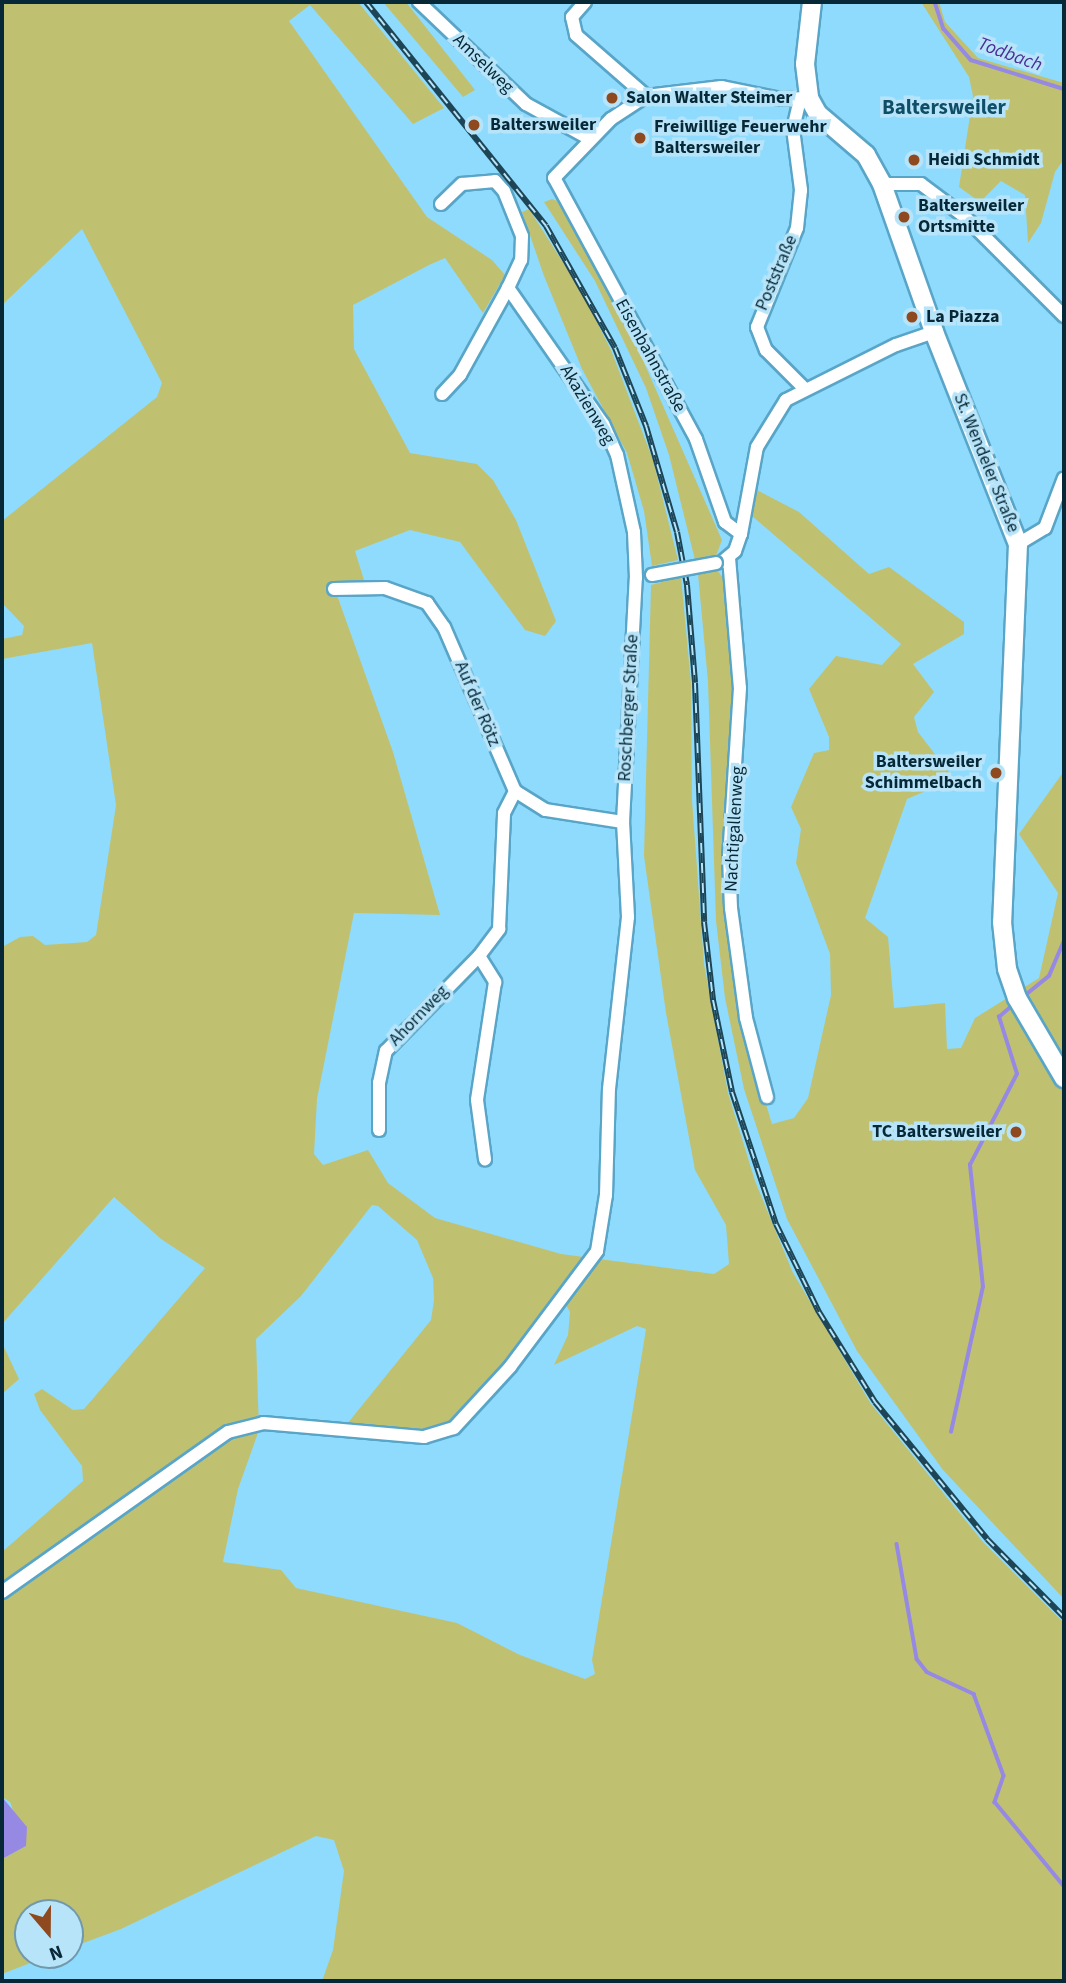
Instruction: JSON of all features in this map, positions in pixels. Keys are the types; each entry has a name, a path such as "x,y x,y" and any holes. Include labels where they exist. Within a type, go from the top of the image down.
{"main road":[{"path":"804,99 812,2"},
{"name":"St. Wendeler Straße","path":"804,99 866,155 882,184 934,332 1018,544 1002,910 1007,969 1020,1005 1064,1078"}],"street":[{"name":"Amselweg","path":"419,2 526,104 590,139"},
{"path":"585,2 572,17 576,35 646,96"},
{"path":"590,139 646,96 721,87 804,99"},
{"name":"Poststraße","path":"804,99 793,130 801,190 797,228 757,327 759,342 804,388"},
{"name":"Eisenbahnstraße","path":"590,139 554,178 696,439 726,522 741,534"},
{"path":"441,204 462,184 488,180 500,185 522,236 521,260 508,288 460,376 442,394"},
{"path":"882,184 921,184 965,217 1064,316"},
{"name":"Akazienweg","path":"508,288 603,424 617,455 634,532 636,578"},
{"path":"636,578 723,560 741,534 757,447 770,420 804,388 934,332"},
{"path":"1018,544 1045,528 1064,478"},
{"name":"Nachtigallenweg","path":"723,560 740,688 729,856 731,908 746,1018 767,1097"},
{"name":"Roschberger Straße","path":"2,1592 228,1432 262,1423 424,1437 454,1428 510,1367 589,1265 597,1251 604,1216 611,1076 628,917 622,822 636,578"},
{"name":"Auf der Rötz","path":"334,589 385,588 411,595 435,610 515,791"},
{"path":"515,791 546,810 622,822"},
{"name":"Ahornweg","path":"379,1130 379,1083 386,1051 480,956 499,929 504,813 515,791"},
{"path":"480,956 495,982 478,1100 485,1159"}],"shaded area":[{"path":"2,2 358,2 444,108 413,124 310,5 289,21 427,217 492,260 505,275 483,313 445,258 429,265 353,305 354,349 410,453 477,464 493,480 516,520 556,621 545,636 525,630 460,542 410,530 355,551 364,580 333,584 393,752 440,915 354,913 317,1099 314,1154 323,1165 368,1150 388,1183 435,1218 561,1254 714,1274 729,1264 726,1225 695,1170 666,1013 644,856 651,585 681,577 691,683 692,800 704,964 728,1093 755,1181 793,1273 871,1404 983,1542 1064,1623 1064,1981 322,1981 333,1950 344,1871 334,1840 316,1836 121,1929 84,1943 84,1899 14,1899 15,1969 2,1974 2,1859 26,1846 10,1802 2,1797 2,1552 83,1481 82,1466 40,1410 34,1394 42,1389 73,1410 84,1409 205,1268 161,1239 114,1197 2,1324 2,947 20,937 33,936 45,945 87,942 96,935 116,805 92,643 2,659 2,639 22,635 24,626 2,603 2,521 157,397 162,383 82,229 2,305","holes":["372,1205 378,1206 417,1240 433,1278 431,1320 347,1424 426,1432 461,1417 561,1296 570,1312 568,1335 554,1365 637,1326 646,1329 592,1660 595,1674 585,1679 520,1655 457,1623 296,1588 281,1570 223,1562 238,1489 259,1430 256,1339 301,1296"]},
{"path":"383,2 406,2 475,90 463,97"},
{"path":"921,2 939,2 945,22 978,58 1064,83 1064,159 1055,172 1041,223 1028,243 1025,195 1001,181 980,202 959,187 973,96 969,77"},
{"path":"552,199 560,202 642,358 722,540 716,556 695,560 669,455 646,388 595,281 544,202"},
{"path":"529,209 580,289 611,350 653,460 678,560 652,566 644,511 627,453 582,369 544,276 522,212"},
{"path":"755,489 799,512 869,574 889,567 964,622 964,634 913,664 934,692 914,717 918,732 951,775 947,782 907,799 865,918 888,937 894,1008 945,1003 947,1049 961,1048 975,1018 1039,978 1058,893 1019,834 1064,771 1064,1599 943,1470 857,1351 787,1219 744,1089 725,998 716,921 708,682 698,574 717,570 726,582 735,692 725,904 740,1018 772,1124 794,1118 808,1098 831,995 830,954 796,863 801,829 791,807 814,753 829,750 829,737 809,689 836,656 882,665 901,644 752,516"},
{"path":"2,1343 19,1379 2,1394"},
{"path":"2,1797 27,1827 26,1846 2,1859"}],"waterway":[{"name":"Todbach","path":"935,2 944,29 971,60 1064,89"},
{"path":"1023,997 1049,976 1064,940"},
{"path":"951,1432 983,1287 970,1165 1017,1074 999,1017 1014,1004"},
{"path":"897,1544 917,1659 927,1672 974,1694 1004,1776 995,1802 1064,1886"}],"railway":[{"path":"366,2 546,226 615,348 646,426 677,532 687,585 695,683 704,922 713,1000 732,1092 776,1224 819,1312 875,1402 987,1539 1064,1617"}],"place":[{"name":"Salon Walter Steimer","path":"612,98"},
{"name":"Baltersweiler","path":"474,125"},
{"name":"Freiwillige Feuerwehr Baltersweiler","path":"640,138"},
{"name":"Heidi Schmidt","path":"914,160"},
{"name":"Baltersweiler Ortsmitte","path":"904,217"},
{"name":"La Piazza","path":"912,317"},
{"name":"Baltersweiler Schimmelbach","path":"996,773"},
{"name":"TC Baltersweiler","path":"1016,1132"}],"district":[{"name":"Baltersweiler","path":"944,107"}]}
